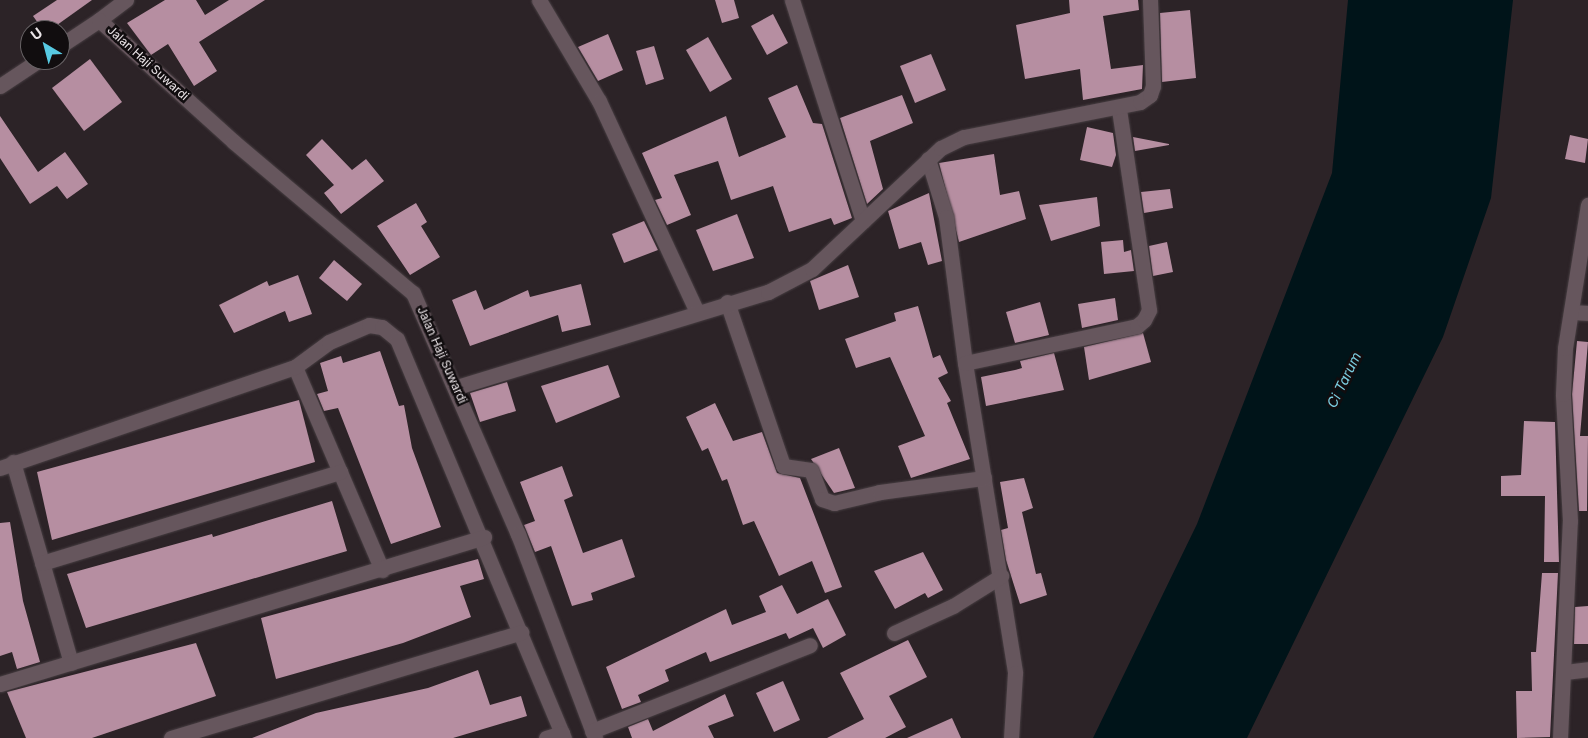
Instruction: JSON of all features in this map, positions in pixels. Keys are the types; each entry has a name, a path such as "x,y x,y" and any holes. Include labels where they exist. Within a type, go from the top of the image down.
{"street":[{"path":"99,20 126,0"},
{"path":"539,0 599,101 696,310"},
{"path":"792,0 862,221"},
{"path":"457,387 696,310 768,292 812,269 928,159 964,137 1119,109 1145,98 1153,86 1150,0"},
{"name":"Jalan Haji Suwardi","path":"70,39 99,20 234,142 399,278 424,311 457,387 593,734"},
{"path":"0,86 24,70"},
{"path":"964,363 1136,326 1144,320 1149,310 1119,109"},
{"path":"928,159 946,217 964,363 1001,576 1015,674 1011,738"},
{"path":"1560,738 1565,672 1570,521 1563,394 1571,312 1588,205"},
{"path":"727,302 783,466 812,470 822,499 834,503 880,492 984,478"},
{"path":"1571,312 1588,313"},
{"path":"71,663 42,563 6,465 295,367 329,342 369,326 391,332 484,537 563,736 546,738"},
{"path":"295,367 382,570"},
{"path":"42,563 340,472"},
{"path":"0,684 382,570 484,537"},
{"path":"894,633 953,606 1001,576"},
{"path":"171,738 521,632"},
{"path":"593,734 810,645"},
{"path":"1565,672 1588,669"}],"water":[{"name":"Ci Tarum","path":"1348,0 1513,0 1491,198 1443,337 1247,738 1093,738 1197,524 1332,173"}],"building":[{"path":"57,0 92,0 64,20 36,20 33,16"},
{"path":"165,0 196,0 205,15 229,0 265,0 199,42 217,71 194,86 168,44 151,55 127,23"},
{"path":"715,0 734,0 739,18 722,23"},
{"path":"1069,0 1138,0 1139,10 1103,16 1111,69 1143,65 1142,89 1083,100 1080,69 1025,79 1016,25 1070,13"},
{"path":"1190,10 1196,78 1162,82 1160,13"},
{"path":"773,14 788,43 767,55 751,26"},
{"path":"608,34 623,70 598,81 578,47"},
{"path":"708,37 732,79 710,92 686,50"},
{"path":"654,46 664,79 646,85 636,51"},
{"path":"931,54 946,90 915,103 900,66"},
{"path":"90,59 122,102 84,131 52,88"},
{"path":"797,85 813,123 822,124 852,218 834,225 831,218 789,232 773,186 731,200 718,161 674,175 691,215 667,225 655,200 662,198 642,153 726,116 739,157 786,137 768,98"},
{"path":"902,95 913,123 870,141 883,189 867,204 840,118"},
{"path":"0,116 38,172 65,152 88,184 67,199 57,186 30,204 0,158"},
{"path":"1087,127 1113,133 1116,155 1112,167 1080,160"},
{"path":"1570,135 1588,139 1585,163 1565,159"},
{"path":"1133,137 1169,144 1169,145 1135,151"},
{"path":"322,139 352,170 366,159 384,181 341,214 324,193 334,185 306,155"},
{"path":"994,154 1000,195 1019,191 1026,219 959,242 939,163"},
{"path":"1170,189 1173,208 1144,213 1141,192"},
{"path":"929,193 942,261 928,265 921,242 899,249 888,211"},
{"path":"1097,197 1100,226 1051,241 1039,205"},
{"path":"416,203 427,222 421,226 440,257 410,275 377,226"},
{"path":"737,214 754,258 713,271 696,230"},
{"path":"644,221 658,250 624,263 612,234"},
{"path":"1123,240 1124,252 1131,250 1134,271 1104,274 1101,242"},
{"path":"1167,242 1173,272 1153,276 1149,246"},
{"path":"334,260 362,284 347,301 319,278"},
{"path":"848,265 859,297 819,310 810,281"},
{"path":"298,275 312,314 289,322 285,311 234,333 219,305 267,281 269,286"},
{"path":"581,284 591,325 562,332 558,315 470,346 452,300 476,290 484,310 528,290 530,297"},
{"path":"1115,298 1118,320 1082,328 1078,304"},
{"path":"1040,302 1049,335 1015,343 1006,312"},
{"path":"918,306 933,358 940,355 948,373 938,378 951,401 947,403 970,459 911,478 898,446 925,436 890,357 856,368 845,339 896,321 894,313"},
{"path":"1143,333 1151,362 1089,380 1084,347"},
{"path":"1577,341 1588,342 1580,436 1588,436 1587,511 1579,511 1572,394"},
{"path":"380,351 399,406 404,405 412,448 441,527 391,544 338,408 324,411 317,394 328,391 320,363 341,356 343,363"},
{"path":"1054,353 1064,390 986,406 981,377 1022,368 1020,361"},
{"path":"608,365 620,397 556,423 541,386"},
{"path":"507,382 516,411 480,422 470,393"},
{"path":"299,400 315,462 52,540 37,472"},
{"path":"715,403 733,441 762,432 777,473 800,478 842,587 825,593 812,561 779,576 754,521 743,525 727,479 722,481 708,448 702,451 686,417"},
{"path":"1524,421 1555,422 1559,562 1544,562 1545,496 1501,496 1501,476 1521,475"},
{"path":"839,448 855,488 834,493 811,459"},
{"path":"562,466 573,496 564,500 583,553 622,539 635,577 591,593 593,600 572,606 551,546 535,552 524,525 535,521 520,482"},
{"path":"1024,478 1033,508 1022,512 1036,574 1041,573 1047,595 1020,604 1006,560 1001,530 1008,528 1000,482"},
{"path":"332,501 347,551 86,628 67,574 212,534 213,537"},
{"path":"10,522 23,601 40,662 17,669 12,652 0,656 0,523"},
{"path":"923,552 943,590 928,598 925,593 895,609 874,571"},
{"path":"478,559 484,579 460,586 471,617 403,643 276,679 261,618"},
{"path":"1542,573 1558,573 1550,737 1517,738 1516,691 1532,691 1531,652 1536,652"},
{"path":"782,585 797,614 828,599 846,635 823,648 813,628 789,639 786,633 710,662 706,652 665,670 669,681 638,695 641,702 622,709 606,667 726,609 732,625 766,612 759,596"},
{"path":"1588,606 1588,644 1574,644 1575,607"},
{"path":"908,640 927,677 889,696 906,727 885,738 827,738 864,719 840,673"},
{"path":"196,643 216,696 92,738 26,738 7,692"},
{"path":"478,670 490,705 521,696 527,716 453,738 252,738 316,713 428,688"},
{"path":"783,681 800,720 774,732 756,693"},
{"path":"725,694 734,716 708,726 714,738 632,738 628,727 648,719 653,731"},
{"path":"952,718 961,738 907,738"}]}
